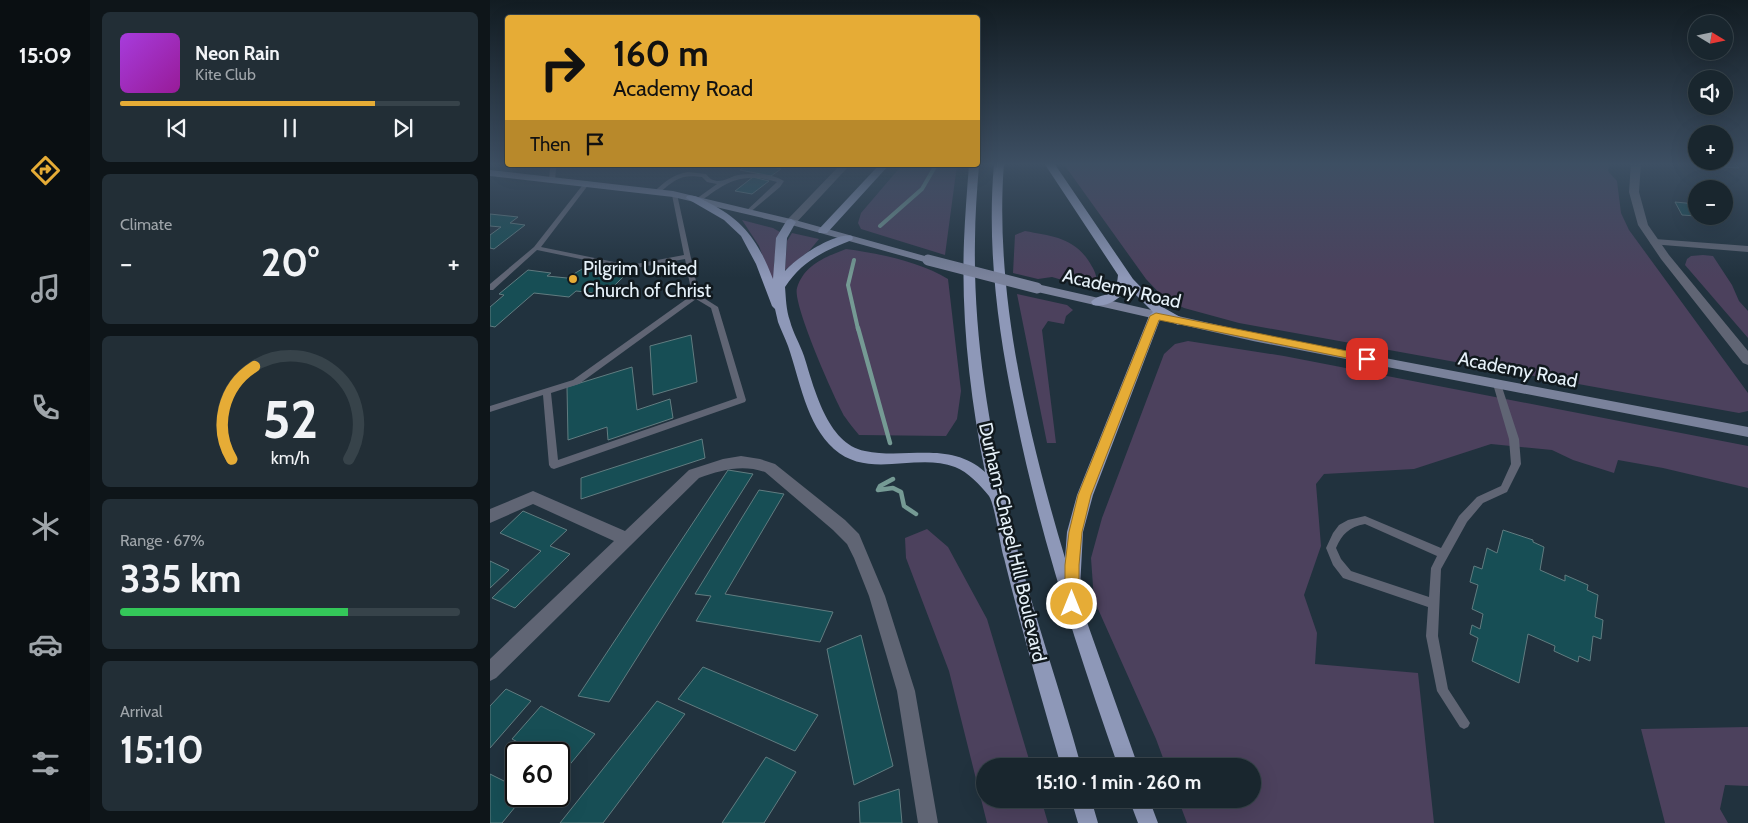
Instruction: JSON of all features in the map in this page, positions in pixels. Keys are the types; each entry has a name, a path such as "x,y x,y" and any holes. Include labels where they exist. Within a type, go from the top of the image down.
{"main road":[{"path":"699,201 727,217 743,231 755,251 782,315 819,416 828,432 847,452 883,459 936,457 952,460 970,468 998,496"},
{"name":"Academy Road","path":"705,201 791,222 1037,288 1156,316 1748,432"},
{"path":"824,231 851,201"},
{"name":"Durham-Chapel Hill Boulevard","path":"971,201 968,278 981,403 998,496 1020,593 1069,758"},
{"name":"Durham-Chapel Hill Boulevard","path":"998,201 997,224 1004,324 1020,410 1045,511 1072,604 1125,758"},
{"path":"1075,201 1124,275 1153,307 1178,320"},
{"path":"782,315 779,248 784,232 791,222"},
{"path":"780,286 798,261 815,251 848,238"},
{"path":"1096,302 1108,300 1119,293 1123,287 1124,275"},
{"path":"1072,604 1072,565 1075,532 1085,495 1156,316"},
{"path":"1084,808 1088,823"},
{"path":"1142,808 1148,823"}],"street":[{"path":"791,222 811,201"},
{"path":"1636,201 1639,214 1654,242 1748,360"},
{"path":"1654,242 1748,249"},
{"path":"490,672 694,474 726,463 748,461 770,468 839,525 853,540 862,557 877,596 906,691 928,823"},
{"path":"490,516 533,497 626,539"}],"lane":[{"path":"490,288 536,248 573,201"},
{"path":"547,391 554,465 742,400 714,307 696,296 677,201"},
{"path":"748,212 760,201"},
{"path":"536,248 630,266 688,256"},
{"path":"490,409 576,382 696,296"},
{"path":"1464,724 1443,690 1432,636 1436,568 1462,519 1480,500 1504,490 1516,464 1514,438 1497,384"},
{"path":"1434,604 1347,574 1337,562 1331,548 1339,530 1353,522 1365,520 1443,554"}],"shaded area":[{"path":"871,201 952,201 945,255 861,229 858,223 861,213"},
{"path":"1090,201 1620,201 1621,213 1629,230 1748,393 1748,411 1739,413 1239,323 1184,308 1164,298 1146,279"},
{"path":"742,220 773,228 780,232 774,262 775,290 759,246"},
{"path":"1025,231 1044,234 1075,246 1088,260 1095,273 1097,282 1086,287 1052,277 1038,279 1013,273 1015,235"},
{"path":"792,233 819,239 810,250 785,270 787,241"},
{"path":"846,249 912,263 948,279 961,391 957,419 946,436 859,435 845,417 807,331 797,297 797,288 805,273 816,263"},
{"path":"1691,256 1713,256 1732,285 1739,301 1748,311 1748,338 1685,265 1687,259"},
{"path":"1017,294 1067,305 1073,310 1066,316 1064,324 1048,321 1042,330 1056,443 1047,443"},
{"path":"1188,341 1284,356 1748,446 1748,488 1663,468 1618,460 1614,473 1573,460 1552,450 1491,444 1414,469 1324,474 1316,484 1321,546 1304,595 1317,633 1315,664 1418,673 1434,823 1187,823 1181,808 1261,808 1261,758 1163,758 1094,600 1091,558 1102,518 1164,354 1175,344"},
{"path":"927,529 948,547 987,619 1029,758 976,758 976,779 949,671 906,558 905,538"},
{"path":"1748,727 1748,786 1725,785 1720,809 1728,823 1665,823 1641,729"},
{"path":"983,808 1044,808 1048,823 987,823"}],"building":[{"path":"1675,202 1688,203 1688,215 1682,215"},
{"path":"490,214 518,217 510,223 525,225 494,249 490,248 490,235 501,227 490,226"},
{"path":"582,269 626,274 608,292 576,291 569,297 534,293 495,327 490,326 490,307 504,295 499,294 528,270 551,273 547,276 567,278"},
{"path":"691,335 697,382 653,395 650,346"},
{"path":"632,367 637,410 670,399 673,418 608,440 607,427 568,440 567,387"},
{"path":"702,439 705,458 581,499 581,478"},
{"path":"728,470 753,474 609,702 578,696"},
{"path":"759,490 784,494 725,594 833,612 820,642 696,621 711,596 695,594"},
{"path":"523,511 567,530 550,546 570,554 515,608 492,598 541,551 500,533"},
{"path":"1503,530 1533,540 1533,542 1544,547 1540,570 1565,581 1565,575 1588,585 1587,590 1598,595 1595,617 1603,620 1601,639 1593,636 1590,661 1579,656 1578,662 1554,651 1555,646 1528,634 1519,683 1472,661 1478,638 1470,634 1472,625 1480,629 1483,614 1472,609 1478,585 1470,582 1474,566 1482,569 1487,548 1497,553"},
{"path":"490,561 509,570 490,588"},
{"path":"861,635 893,766 854,785 827,649"},
{"path":"703,667 818,715 795,751 678,699"},
{"path":"506,689 531,701 490,748 490,706"},
{"path":"657,701 685,714 603,823 560,823"},
{"path":"541,706 595,734 570,764 570,742 518,742 512,739"},
{"path":"766,757 796,772 764,823 722,823"},
{"path":"490,774 505,782 505,807 515,807 502,823 490,823"},
{"path":"899,789 902,823 860,823 859,802"}],"waterway":[{"path":"880,226 908,201"},
{"path":"854,260 848,285 858,329"},
{"path":"858,328 890,443"},
{"path":"893,479 880,486 878,490 893,488 901,492 904,506 916,514"}],"place":[{"name":"Pilgrim United Church of Christ","path":"573,279"}],"route":[{"path":"1072,604 1072,565 1075,532 1085,495 1156,316 1367,359"}]}
